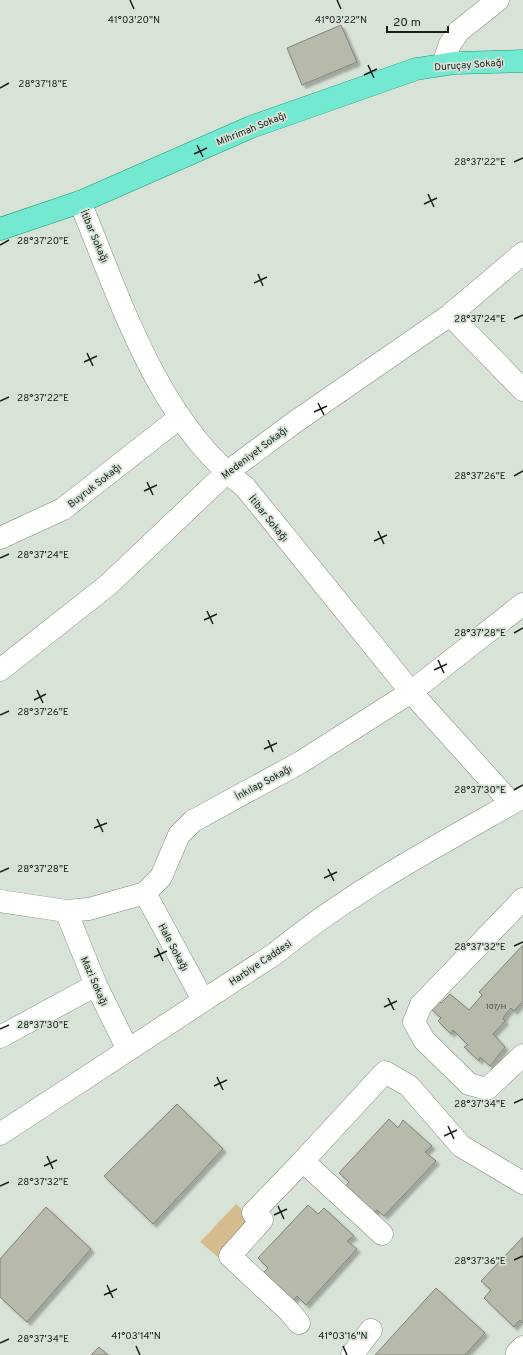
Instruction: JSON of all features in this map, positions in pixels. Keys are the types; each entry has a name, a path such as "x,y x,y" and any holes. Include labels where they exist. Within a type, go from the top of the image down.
{"main road":[{"name":"Duruçay Sokağı","path":"416,68 443,64 523,60"},
{"name":"Mihrimah Sokağı","path":"0,229 80,202 251,127 416,68"}],"street":[{"path":"443,64 450,44 459,32 498,0"},
{"name":"İtibar Sokağı","path":"80,202 141,348 179,418 226,473 245,487 411,692 517,800"},
{"name":"Medeniyet Sokağı","path":"0,670 108,585 226,473 294,422 450,314 523,253"},
{"path":"450,314 523,390"},
{"name":"Buyruk Sokağı","path":"0,538 63,509 179,418"},
{"name":"İnkılap Sokağı","path":"0,901 66,911 89,909 145,893 161,877 179,835 193,821 301,762 411,692 523,604"},
{"name":"Harbiye Caddesi","path":"0,1134 276,953 310,926 365,889 517,800"},
{"name":"Hale Sokağı","path":"145,893 203,1000"},
{"path":"523,899 421,1005 414,1022 424,1040 469,1084 487,1090 523,1055"},
{"name":"Mazi Sokağı","path":"66,911 96,986 128,1050"},
{"path":"0,1037 96,986"},
{"path":"299,1323 290,1312 230,1256 262,1220 253,1213 385,1072 409,1086 461,1146 523,1183"},
{"path":"303,1161 382,1234"},
{"path":"352,1355 371,1330"}],"shaded area":[{"path":"236,1204 252,1219 219,1258 200,1242"}],"building":[{"path":"341,25 357,62 302,85 287,48"},
{"path":"523,945 523,1001 514,1011 511,1008 503,1019 505,1021 493,1034 505,1047 490,1066 480,1057 479,1061 464,1047 468,1045 453,1030 451,1034 438,1021 441,1018 431,1009 439,1001 441,1003 450,994 469,1010 482,995 479,992"},
{"path":"177,1104 223,1149 153,1224 104,1176"},
{"path":"389,1119 398,1128 403,1120 432,1146 425,1152 436,1161 384,1216 377,1210 370,1215 343,1189 349,1182 339,1173"},
{"path":"308,1205 318,1214 324,1208 354,1236 347,1241 357,1249 306,1305 297,1296 291,1303 262,1274 268,1268 258,1258"},
{"path":"46,1207 91,1249 27,1322 0,1297 0,1259"},
{"path":"523,1237 523,1323 520,1320 514,1327 484,1298 491,1290 481,1281"},
{"path":"436,1288 485,1333 465,1355 375,1355"},
{"path":"99,1347 108,1355 91,1355"}]}
